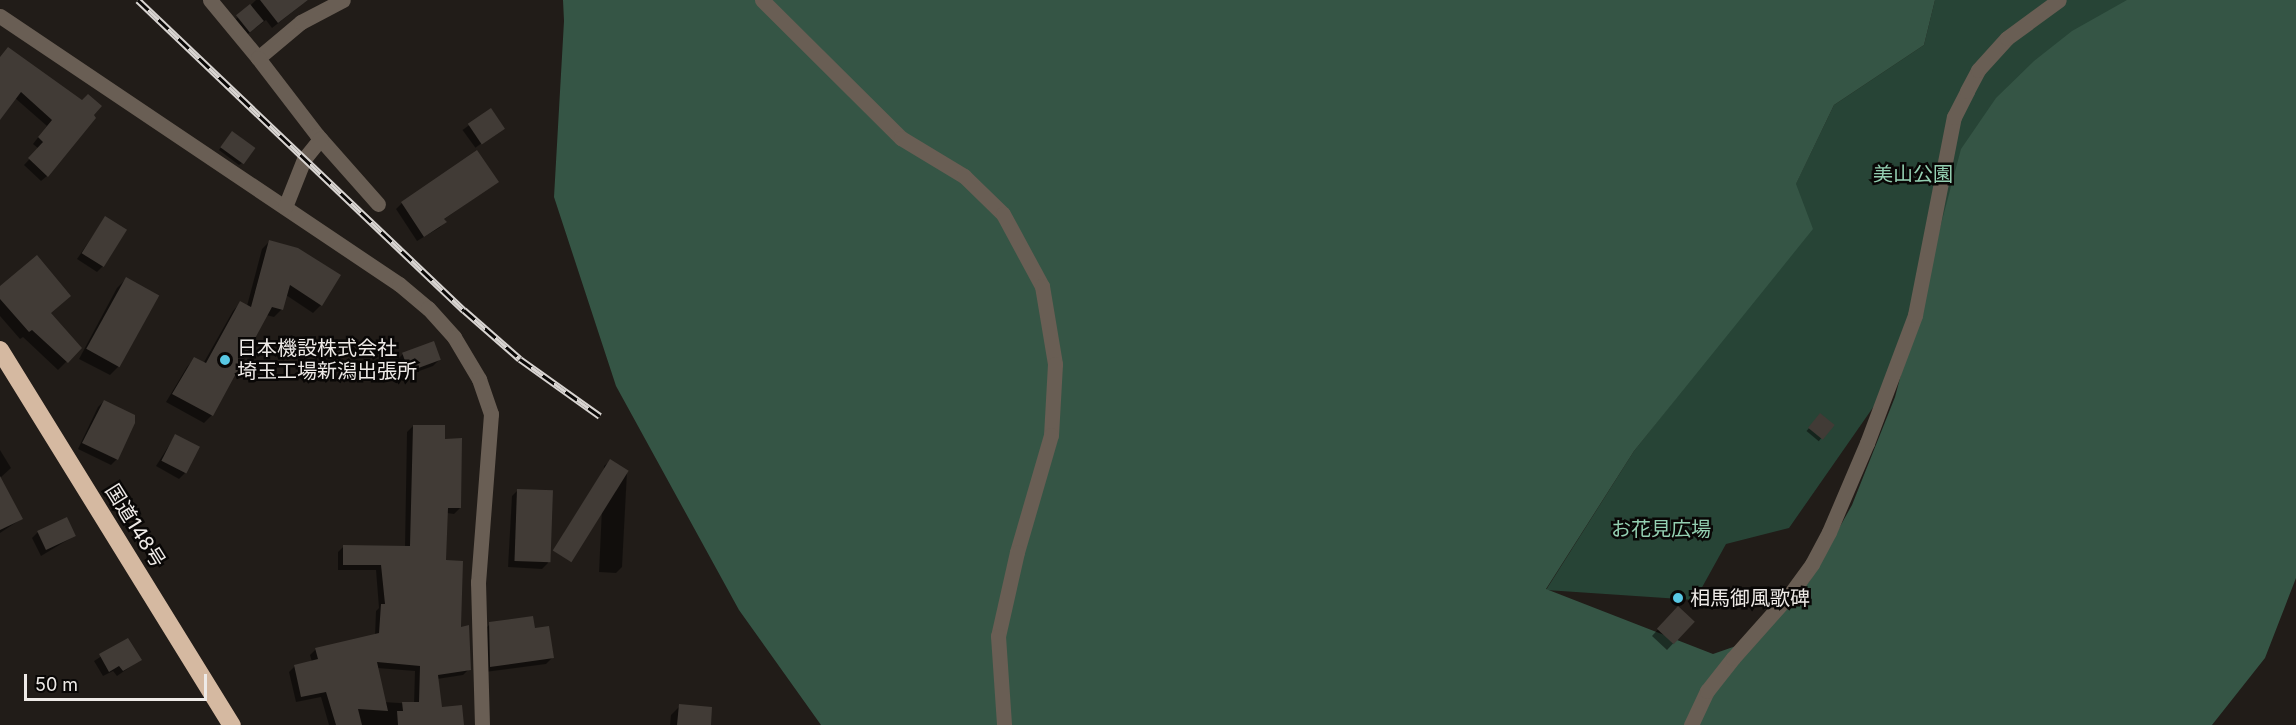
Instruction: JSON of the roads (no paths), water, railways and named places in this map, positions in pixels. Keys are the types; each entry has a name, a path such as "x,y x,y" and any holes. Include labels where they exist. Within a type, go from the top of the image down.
{"highway":[{"name":"国道148号","path":"0,350 232,725"}],"street":[{"path":"210,0 320,139 378,204"},
{"path":"258,58 301,22 343,0"},
{"path":"762,0 901,138 964,176 1003,214 1042,286 1054,364 1051,435 1017,552 998,636 1004,725"},
{"path":"1691,725 1707,692 1733,658 1791,593 1812,564 1829,532 1867,443 1915,315 1952,126 1967,90 1978,70 2007,38 2059,0"},
{"path":"0,16 399,284 428,308 454,337 479,379 490,414 478,582 482,725"},
{"path":"285,207 304,159 320,139"}],"railway":[{"path":"138,0 464,310 520,359 600,416"}],"place":[{"name":"日本機設株式会社 埼玉工場新潟出張所","path":"225,360"},
{"name":"相馬御風歌碑","path":"1678,598"}],"park label":[{"name":"美山公園","path":"1913,174"},
{"name":"お花見広場","path":"1661,529"}]}
